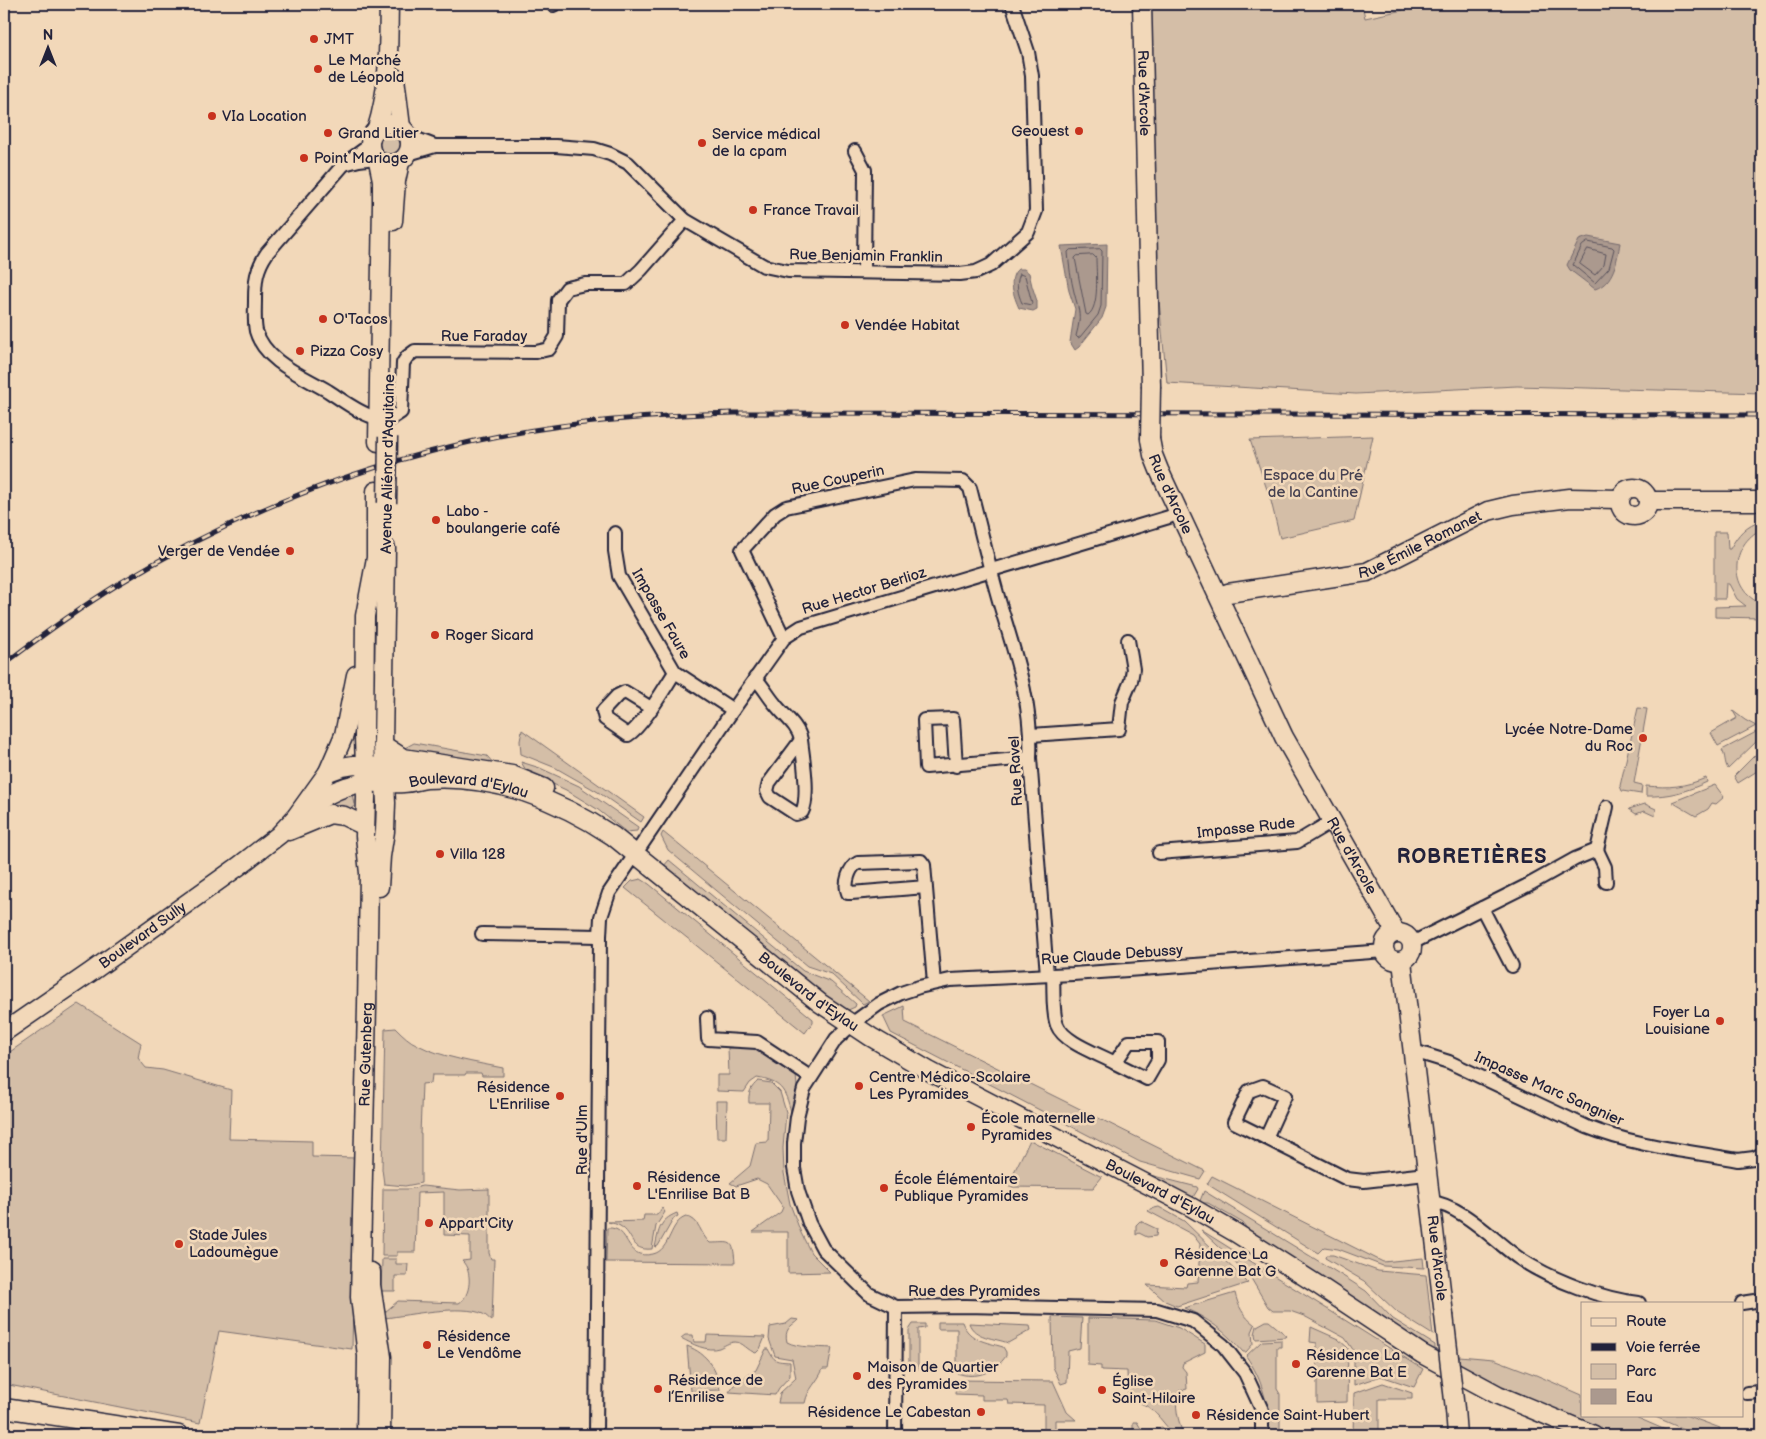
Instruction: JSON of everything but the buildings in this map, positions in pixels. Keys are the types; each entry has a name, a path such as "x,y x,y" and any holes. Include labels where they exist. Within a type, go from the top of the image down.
{"main road":[{"path":"389,4 388,79 383,108 377,128 370,139 374,154 389,164 404,158 410,148 395,79 396,4"},
{"name":"Rue d'Arcole","path":"1142,4 1150,439 1153,455 1284,737 1396,933"},
{"path":"377,128 389,124 405,132"},
{"name":"Avenue Aliénor d'Aquitaine","path":"374,154 382,180 383,429 383,745 374,775"},
{"name":"Avenue Aliénor d'Aquitaine","path":"383,429 396,181 404,158"},
{"name":"Avenue Aliénor d'Aquitaine","path":"374,775 365,616 376,558 382,497"},
{"name":"Rue Émile Romanet","path":"1219,596 1228,593 1367,572 1488,511 1513,505 1570,498 1620,500 1621,508 1632,516 1640,515 1644,512 1648,501 1762,501"},
{"name":"Avenue Aliénor d'Aquitaine","path":"372,583 375,668 374,775"},
{"name":"Avenue Aliénor d'Aquitaine","path":"328,772 348,720 356,677 359,627 365,616"},
{"name":"Boulevard d'Eylau","path":"383,745 403,758 445,766"},
{"name":"Boulevard d'Eylau","path":"374,775 404,769 445,766 470,767 512,775 542,786 573,804 594,823 613,836 805,991 852,1025 929,1071 1191,1207 1318,1285 1422,1354 1498,1395 1594,1435"},
{"path":"328,772 342,767 374,775"},
{"name":"Boulevard Sully","path":"4,1032 99,966 279,835 295,818 328,772"},
{"name":"Boulevard d'Eylau","path":"374,775 404,783 427,779 482,782 508,787 542,798 594,823"},
{"name":"Boulevard Sully","path":"295,818 326,794 374,775"},
{"name":"Rue Gutenberg","path":"366,1435 367,1356 360,1297 369,911 369,873 365,826 374,775"},
{"name":"Rue Gutenberg","path":"374,775 375,828 381,856 378,913 371,1285 382,1357 381,1435"},
{"name":"Boulevard Sully","path":"279,835 330,814 344,816 365,826"},
{"path":"1396,933 1404,934 1412,943 1413,948 1409,956 1402,961 1393,960 1385,951 1386,940 1396,933"},
{"name":"Rue d'Arcole","path":"1402,961 1457,1435"},
{"path":"4,1408 179,1435"}],"street":[{"name":"Rue Benjamin Franklin","path":"404,158 435,146 556,146 594,149 628,163 685,220 764,266 788,271 960,274 976,272 991,265 1028,232 1036,211 1032,76 1028,52 1012,4"},
{"name":"Rue Benjamin Franklin","path":"405,132 435,146"},
{"path":"855,151 866,170 864,272"},
{"path":"374,154 344,164 266,253 259,264 255,278 256,331 263,346 275,359 351,406 373,417 383,429"},
{"name":"Rue Faraday","path":"383,429 401,412 403,363 411,354 415,352 536,352 549,349 557,336 558,300 567,288 585,284 626,284 641,270 685,220"},
{"name":"Rue Couperin","path":"784,638 742,550 775,514 786,507 915,480 963,482 970,488 991,569"},
{"name":"Rue Hector Berlioz","path":"635,855 784,638 801,627 1169,517 1178,512"},
{"name":"Impasse Faure","path":"615,533 615,551 620,576 675,672 733,710"},
{"name":"Rue Ravel","path":"991,569 1023,685 1031,736 1030,758 1050,975 1056,1020 1062,1034 1069,1040 1115,1063"},
{"path":"1031,736 1119,729 1122,702 1131,682 1133,669 1128,640"},
{"path":"651,708 675,672"},
{"path":"755,678 796,727 801,740 805,777 805,807 802,812 796,814 770,797 767,791 769,783 801,740"},
{"path":"956,766 1030,758"},
{"path":"1606,882 1605,867 1597,850 1607,806"},
{"name":"Impasse Rude","path":"1159,852 1297,842 1332,822"},
{"path":"1412,943 1575,859 1597,850"},
{"name":"Rue d'Ulm","path":"596,1435 600,917 609,893 635,855"},
{"path":"926,887 848,893 846,886 854,865 921,861 924,865 926,887 934,983"},
{"path":"1482,908 1512,966"},
{"path":"482,934 600,936"},
{"name":"Rue Claude Debussy","path":"852,1025 879,1004 901,993 934,983 1385,951"},
{"path":"707,1018 708,1039 757,1042 810,1077"},
{"name":"Rue des Pyramides","path":"852,1025 836,1039 810,1077 804,1089 797,1117 794,1168 798,1192 809,1224 823,1249 869,1294 896,1307 964,1306 1157,1310 1194,1321 1223,1345 1245,1374 1262,1410 1262,1435"},
{"name":"Impasse Marc Sangnier","path":"1413,1054 1420,1053 1449,1062 1609,1136 1738,1160 1754,1158 1762,1154"},
{"path":"1266,1138 1347,1179 1364,1181 1426,1174"},
{"path":"1430,1202 1438,1203 1460,1213 1521,1260 1597,1295 1634,1302"},
{"path":"1744,1303 1762,1300"},
{"path":"895,1435 896,1307"},
{"path":"1747,1393 1762,1392"}],"green space":[{"path":"1149,4 1362,4 1365,18 1403,10 1402,4 1762,4 1762,393 1517,386 1356,394 1167,383 1146,167"},
{"path":"390,131 399,134 402,143 399,152 390,155 381,152 378,143 381,134"},
{"name":"Espace du Pré de la Cantine","path":"1373,436 1354,521 1280,538 1271,501 1250,440"},
{"path":"1762,520 1762,529 1751,536 1744,545 1737,567 1738,578 1743,588 1751,597 1762,604 1762,618 1715,617 1715,607 1746,606 1737,599 1729,584 1726,584 1725,599 1714,599 1714,532 1727,532 1728,549 1730,549 1743,531"},
{"path":"1638,708 1647,709 1634,783 1642,785 1641,794 1622,791 1620,786"},
{"path":"1733,711 1756,726 1718,746 1711,733 1737,718"},
{"path":"522,730 644,817 641,822 598,792 556,768 521,754 520,741"},
{"path":"1758,731 1757,741 1728,769 1722,750"},
{"path":"414,743 487,756 495,765 456,757 426,757 401,750"},
{"path":"1762,748 1762,768 1738,783 1734,776"},
{"path":"521,762 540,768 579,786 638,827 637,831 626,832 597,809 566,790 527,772"},
{"path":"1706,778 1707,782 1685,791 1662,796 1646,796 1646,786 1677,786"},
{"path":"1715,785 1724,797 1716,804 1712,803 1708,809 1696,816 1672,802"},
{"path":"352,793 354,805 350,812 326,807 334,801"},
{"path":"1645,804 1656,809 1655,816 1644,811 1636,814 1629,809"},
{"path":"663,832 869,1001 863,1004 831,974 807,966 668,850 661,836"},
{"path":"669,860 803,971 831,982 856,1004 855,1007 846,1011 823,995 663,867"},
{"path":"641,879 813,1019 805,1033 625,888 632,881"},
{"name":"Stade Jules Ladoumègue","path":"79,1004 141,1043 138,1058 146,1068 163,1070 231,1090 229,1139 312,1141 312,1157 356,1158 352,1349 219,1331 200,1423 4,1384 4,1056"},
{"path":"904,1006 905,1022 1205,1171 1200,1179 1140,1162 891,1033 883,1016"},
{"path":"396,1028 409,1040 437,1053 503,1068 503,1076 482,1076 481,1073 432,1075 431,1083 422,1084 421,1183 405,1186 384,1184 382,1169 385,1029"},
{"path":"747,1047 760,1049 796,1075 797,1087 791,1112 787,1098 781,1088 777,1084 765,1080 757,1078 750,1083 744,1092 717,1091 717,1075 729,1075 728,1048"},
{"path":"758,1081 771,1083 780,1092 786,1112 783,1148 784,1173 790,1204 811,1253 830,1272 788,1273 788,1232 753,1232 781,1212 783,1207 767,1184 757,1179 736,1186 730,1183 750,1166 756,1143 768,1142 769,1103 749,1103 750,1090"},
{"path":"716,1101 727,1101 726,1138 717,1138"},
{"path":"1030,1140 1102,1177 1093,1188 1009,1187 1008,1184"},
{"path":"1146,1174 1197,1187 1198,1189 1192,1199"},
{"path":"1212,1176 1383,1262 1423,1258 1424,1268 1383,1266 1338,1249 1324,1247 1318,1253 1207,1184"},
{"path":"422,1186 460,1190 489,1189 489,1253 491,1259 494,1259 492,1321 483,1314 462,1310 435,1311 385,1318 385,1312 398,1301 459,1303 463,1300 468,1289 468,1271 462,1261 470,1260 470,1236 444,1235 444,1192 417,1193 415,1252 397,1252 397,1256 382,1256 383,1189 409,1189"},
{"path":"1204,1191 1366,1291 1393,1319 1435,1345 1435,1351 1249,1232 1243,1223 1208,1203 1199,1203"},
{"path":"1159,1207 1184,1221 1248,1283 1177,1306 1165,1301 1147,1285 1186,1287 1187,1283 1198,1282 1200,1244 1193,1235 1148,1211"},
{"path":"662,1208 665,1212 656,1226 652,1249 639,1248 625,1230 619,1225 608,1222 643,1221 644,1215 657,1215"},
{"path":"677,1213 678,1216 674,1218 658,1246 655,1247 663,1222"},
{"path":"686,1217 694,1220 710,1243 730,1244 733,1249 735,1263 606,1262 607,1228 621,1232 637,1253 643,1255 653,1254 659,1251 667,1242 676,1224"},
{"path":"1140,1221 1157,1229 1156,1236 1147,1237 1139,1233 1136,1235 1136,1225"},
{"path":"1201,1230 1423,1369 1414,1387 1381,1376 1354,1385 1354,1351 1345,1338 1304,1316 1290,1311 1273,1311 1268,1307 1249,1275"},
{"path":"1326,1255 1333,1255 1378,1271 1426,1275 1433,1335 1398,1313 1364,1281 1325,1258"},
{"path":"382,1259 396,1259 396,1264 408,1264 407,1276 395,1276 395,1291 381,1291"},
{"path":"1235,1293 1247,1318 1255,1325 1252,1332 1253,1344 1246,1352 1243,1352 1216,1326 1184,1308"},
{"path":"1052,1317 1082,1318 1080,1348 1068,1351 1067,1382 1061,1384 1053,1367"},
{"path":"1088,1318 1155,1320 1179,1328 1205,1344 1205,1352 1183,1363 1182,1367 1186,1372 1187,1389 1179,1391 1177,1407 1178,1419 1183,1435 1175,1435 1150,1408 1128,1400 1127,1371 1101,1370 1101,1366 1088,1365"},
{"path":"792,1319 799,1320 793,1324 786,1334 787,1342 802,1346 832,1348 828,1369 823,1369 808,1393 805,1403 778,1403 780,1393 796,1378 792,1359 775,1356 769,1339 770,1327 786,1324"},
{"path":"1269,1321 1287,1336 1256,1339 1257,1326"},
{"path":"938,1322 962,1322 974,1337 1003,1347 1006,1356 1002,1362 984,1373 971,1376 957,1373 957,1329 938,1329"},
{"path":"969,1323 1030,1326 1031,1330 1008,1343 980,1335 975,1332"},
{"path":"913,1324 925,1324 925,1328 918,1329 918,1369 909,1369 909,1330"},
{"path":"1311,1327 1338,1339 1348,1348 1347,1402 1317,1403 1317,1343 1310,1342"},
{"path":"685,1335 693,1335 694,1342 706,1342 707,1335 765,1337 760,1349 756,1353 741,1343 735,1342 714,1349 705,1348 681,1338"},
{"path":"1281,1340 1281,1347 1277,1347 1280,1435 1269,1435 1268,1414 1264,1394 1257,1374 1246,1356 1262,1341"},
{"path":"687,1346 701,1353 710,1363 717,1375 720,1390 691,1391"},
{"path":"766,1349 776,1360 790,1362 790,1376 775,1395 729,1392 734,1385 756,1370"},
{"path":"1459,1356 1494,1359 1581,1395 1581,1416 1633,1416 1677,1435 1616,1435 1582,1423 1514,1394 1460,1365"},
{"path":"956,1380 1053,1381 1067,1412 1076,1420 1055,1420 1055,1430 1044,1430 1044,1405 1009,1404 1008,1400 982,1400 982,1395 955,1394"},
{"path":"1383,1383 1412,1393 1412,1399 1379,1399 1379,1435 1353,1435 1354,1393"},
{"path":"1653,1416 1688,1416 1720,1428 1717,1435 1697,1435"},
{"path":"1133,1422 1137,1422 1143,1432 1162,1427 1171,1435 1133,1435"}],"water":[{"path":"1588,237 1620,243 1614,270 1606,282 1595,289 1570,270 1567,265 1579,240"},
{"path":"1107,244 1106,307 1102,318 1075,350 1070,342 1075,309 1069,291 1061,246"},
{"path":"1018,269 1024,269 1029,273 1037,301 1037,309 1033,311 1019,308 1015,299 1012,282"}],"railway":[{"path":"4,664 60,623 117,585 207,535 254,514 350,476 399,460 499,436 558,426 646,417 735,413 1762,415"}],"place":[{"name":"JMT","path":"314,39"},
{"name":"Le Marché de Léopold","path":"318,69"},
{"name":"VIa Location","path":"212,116"},
{"name":"Geouest","path":"1079,131"},
{"name":"Grand Litier","path":"328,133"},
{"name":"Service médical de la cpam","path":"702,143"},
{"name":"Point Mariage","path":"304,158"},
{"name":"France Travail","path":"753,210"},
{"name":"O'Tacos","path":"323,319"},
{"name":"Vendée Habitat","path":"845,325"},
{"name":"Pizza Cosy","path":"300,351"},
{"name":"Labo - boulangerie café","path":"436,520"},
{"name":"Verger de Vendée","path":"290,551"},
{"name":"Roger Sicard","path":"435,635"},
{"name":"Lycée Notre-Dame du Roc","path":"1643,738"},
{"name":"Villa 128","path":"440,854"},
{"name":"Foyer La Louisiane","path":"1720,1021"},
{"name":"Centre Médico-Scolaire Les Pyramides","path":"859,1086"},
{"name":"Résidence L'Enrilise","path":"560,1096"},
{"name":"École maternelle Pyramides","path":"971,1127"},
{"name":"Résidence L'Enrilise Bat B","path":"637,1186"},
{"name":"École Élémentaire Publique Pyramides","path":"884,1188"},
{"name":"Appart'City","path":"429,1223"},
{"name":"Stade Jules Ladoumègue","path":"179,1244"},
{"name":"Résidence La Garenne Bat G","path":"1164,1263"},
{"name":"Résidence Le Vendôme","path":"427,1345"},
{"name":"Résidence La Garenne Bat E","path":"1296,1364"},
{"name":"Maison de Quartier des Pyramides","path":"857,1376"},
{"name":"Résidence de l’Enrilise","path":"658,1389"},
{"name":"Église Saint-Hilaire","path":"1102,1390"},
{"name":"Résidence Le Cabestan","path":"981,1412"},
{"name":"Résidence Saint-Hubert","path":"1196,1415"}],"district":[{"name":"ROBRETIÈRES","path":"1472,857"}]}
